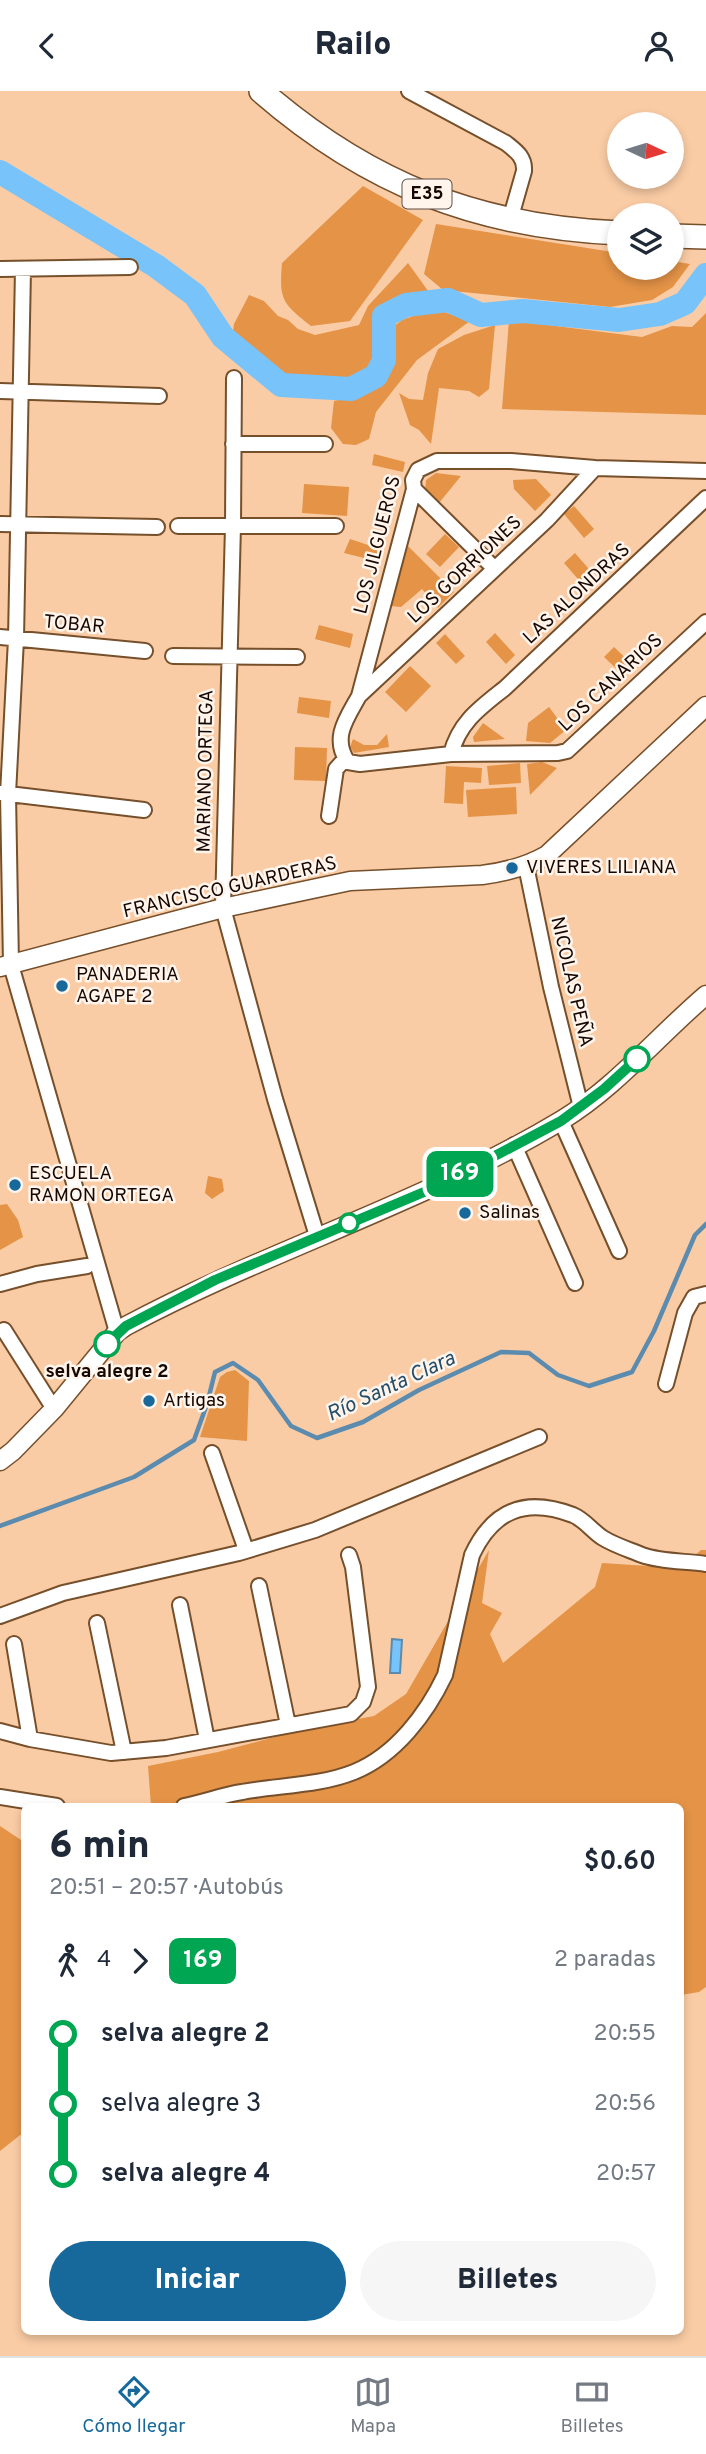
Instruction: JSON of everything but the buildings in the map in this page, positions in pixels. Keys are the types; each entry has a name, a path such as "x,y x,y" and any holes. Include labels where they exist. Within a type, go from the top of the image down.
{"highway":[{"name":"E35","path":"261,91 309,130 388,179 484,215 568,231 607,232"},
{"path":"684,236 706,237"}],"street":[{"path":"409,91 506,143 518,153 525,163 510,220"},
{"path":"0,269 130,267"},
{"path":"23,269 16,639 4,794 5,966 117,1332"},
{"name":"MARIANO ORTEGA","path":"234,378 223,908 275,1099 317,1236"},
{"path":"0,391 159,396"},
{"path":"233,444 325,444"},
{"name":"LOS JILGUEROS","path":"345,759 340,746 340,736 344,722 359,696 414,489 413,480 418,470 437,461 511,461 594,468 706,471"},
{"name":"LOS GORRIONES","path":"359,696 547,520 594,468"},
{"path":"414,489 494,568"},
{"name":"LAS ALONDRAS","path":"451,754 459,731 472,714 505,688 706,498"},
{"path":"0,524 157,527"},
{"path":"178,526 336,526"},
{"name":"LOS CANARIOS","path":"451,754 568,751 706,622"},
{"name":"TOBAR","path":"0,637 145,650"},
{"path":"173,656 297,657"},
{"name":"FRANCISCO GUARDERAS","path":"5,966 223,908 350,881 482,875 503,873 526,866 547,855 706,706"},
{"path":"328,816 336,769 345,759 360,764 451,754"},
{"path":"4,794 144,810"},
{"name":"NICOLAS PEÑA","path":"526,866 551,987 581,1107"},
{"path":"0,1461 54,1409 117,1332 215,1280 436,1187 561,1121 604,1089 706,995"},
{"path":"561,1121 619,1251"},
{"path":"513,1145 575,1283"},
{"path":"0,1284 37,1274 87,1266"},
{"path":"666,1384 685,1313 694,1297 706,1294"},
{"path":"4,1331 54,1409"},
{"path":"0,1616 75,1590 246,1550 315,1530 539,1437"},
{"path":"212,1453 246,1550"},
{"path":"196,1803 240,1792 297,1785 355,1772 383,1755 407,1733 437,1692 445,1675 472,1555 493,1522 507,1512 539,1508 556,1511 575,1516 603,1538 645,1556 706,1564"},
{"path":"0,1731 111,1753 207,1740 351,1714 362,1702 368,1687 349,1555"},
{"path":"260,1586 288,1725"},
{"path":"180,1605 207,1740"},
{"path":"97,1623 124,1752"},
{"path":"14,1644 30,1739"},
{"path":"0,1797 38,1803"}],"shaded area":[{"path":"363,186 423,220 350,321 311,326 284,300 281,285 282,263"},
{"path":"436,224 607,251 607,280 678,280 673,287 652,300 610,307 443,290 424,274"},
{"path":"408,263 431,295 390,303 377,311 376,360 367,372 343,381 283,376 231,345 234,324 249,295 264,301 278,316 298,329 315,335 359,325 368,306"},
{"path":"427,311 444,312 470,321 417,360 376,412 369,439 356,445 343,444 331,428 334,401 365,393 375,387 387,371 392,328 402,320"},
{"path":"706,313 706,415 502,409 509,320 642,337 672,326 692,327"},
{"path":"495,325 489,389 479,397 469,391 439,388 431,444 419,430 410,425 399,393 409,399 423,400 428,373 438,349 464,335"},
{"path":"374,454 405,462 403,472 372,465"},
{"path":"436,473 461,476 439,503 425,491 426,480"},
{"path":"536,479 551,495 535,511 514,489 513,480"},
{"path":"304,484 349,487 347,516 302,513"},
{"path":"574,506 594,529 584,538 564,514"},
{"path":"445,534 459,547 440,567 426,554"},
{"path":"350,539 380,549 376,561 344,553"},
{"path":"408,546 454,592 438,608 422,589 401,607 390,606"},
{"path":"575,553 595,576 584,586 564,563"},
{"path":"319,625 353,634 350,648 315,639"},
{"path":"495,633 515,655 506,664 486,642"},
{"path":"445,634 465,656 456,664 436,643"},
{"path":"614,647 634,666 624,676 604,657"},
{"path":"410,666 431,686 406,712 385,692"},
{"path":"299,697 331,701 329,718 297,713"},
{"path":"549,707 566,730 550,743 526,741 528,723"},
{"path":"483,723 505,739 474,742 473,737"},
{"path":"387,734 389,747 354,753 350,747 353,739 364,745 377,745"},
{"path":"295,747 327,748 326,781 294,780"},
{"path":"542,762 557,768 530,795 527,764"},
{"path":"520,763 521,783 489,785 487,766"},
{"path":"446,766 482,768 481,783 464,782 463,804 444,803"},
{"path":"516,787 517,814 468,817 466,790"},
{"path":"208,1176 222,1179 224,1191 212,1199 205,1193"},
{"path":"7,1204 18,1220 23,1237 0,1250 0,1205"},
{"path":"235,1370 249,1381 247,1441 200,1437 220,1377"},
{"path":"489,1550 482,1603 502,1613 490,1634 503,1663 595,1587 602,1563 680,1568 701,1550 706,1550 706,1987 699,1992 684,1994 684,1803 151,1803 148,1766 218,1752 309,1728 374,1716 406,1694"},
{"path":"0,1826 21,1840 21,2134 0,2151"}],"water":[{"path":"392,1639 402,1640 400,1673 390,1673"}],"waterway":[{"path":"0,172 156,266 195,295 223,337 281,385 351,389 376,376 384,360 384,316 406,305 448,300 481,315 523,311 619,320 660,314 685,303 706,275"},
{"name":"Río Santa Clara","path":"0,1526 134,1477 194,1440 215,1372 233,1363 258,1380 291,1426 317,1438 363,1422 419,1390 501,1352 529,1353 558,1375 589,1386 632,1372 654,1331 695,1235 706,1224"}],"bus line":[{"name":"169","path":"107,1344 126,1326 215,1280 436,1187 561,1121 604,1089 637,1059"}],"place":[{"name":"VIVERES LILIANA","path":"512,868"},
{"name":"PANADERIA AGAPE 2","path":"62,986"},
{"name":"ESCUELA RAMON ORTEGA","path":"15,1185"},
{"name":"Salinas","path":"465,1213"},
{"name":"selva alegre 2","path":"107,1344"},
{"name":"Artigas","path":"149,1401"}]}
